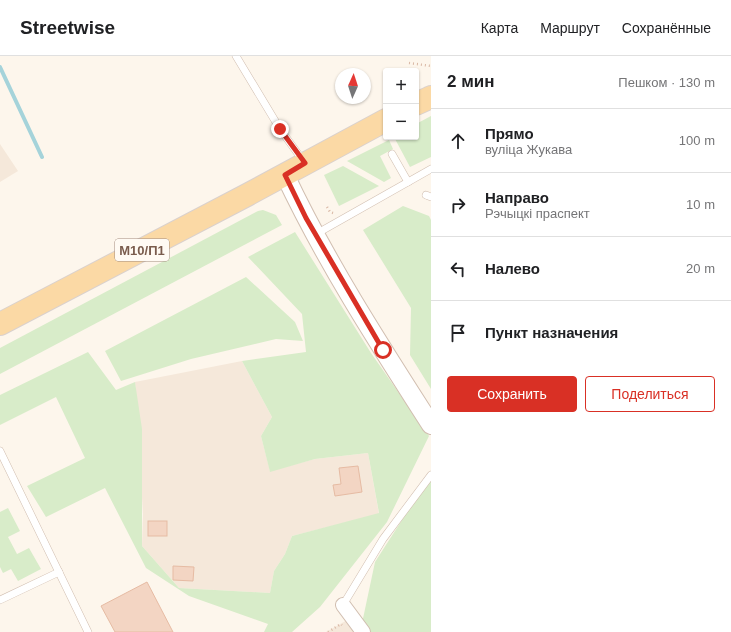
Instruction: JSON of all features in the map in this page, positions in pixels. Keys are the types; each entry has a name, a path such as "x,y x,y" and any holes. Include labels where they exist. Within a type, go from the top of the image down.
{"main road":[{"path":"419,102 431,96"},
{"name":"М10/П1","path":"0,324 285,175 383,122"}],"street":[{"path":"285,175 315,234 383,350 431,425"},
{"path":"342,605 363,632"}],"lane":[{"path":"236,56 280,129 305,163"},
{"path":"392,154 408,182"},
{"path":"315,234 431,169"},
{"path":"0,451 88,632"},
{"path":"342,605 382,539 431,475"},
{"path":"0,600 59,572"}],"path":[{"path":"409,63 431,66"},
{"path":"328,632 341,624 344,628"}],"shaded area":[{"path":"0,144 18,171 0,182"},
{"path":"242,361 272,417 261,436 270,471 315,459 368,453 379,514 292,536 285,554 274,571 270,593 179,588 142,546 143,514 135,382"},
{"path":"358,614 372,632 326,632"}],"green space":[{"path":"431,116 431,157 410,167 396,140 419,140 419,122"},
{"path":"389,140 393,149 380,156 391,178 384,182 347,161"},
{"path":"343,166 379,186 339,206 324,175"},
{"path":"403,206 429,216 431,220 431,389 410,355 411,308 363,230"},
{"path":"263,210 276,215 282,225 0,374 0,348 258,211"},
{"path":"295,232 371,353 429,436 387,522 320,607 292,632 264,632 268,624 189,596 146,568 105,488 46,517 27,486 85,458 56,397 0,425 0,395 88,352 116,390 135,382 142,429 142,546 179,588 270,593 274,571 285,554 292,536 379,513 368,453 315,459 270,472 261,436 272,417 242,361 306,352 302,314 248,257"},
{"path":"246,277 295,322 303,341 276,339 191,359 121,381 105,351"},
{"path":"431,481 431,632 364,632 361,628 375,562 413,503"},
{"path":"8,508 20,531 8,537 17,554 29,548 41,569 18,581 11,569 3,573 0,567 0,512"}],"building":[{"path":"358,466 362,492 335,496 333,485 341,484 339,468"},
{"path":"148,521 167,521 167,536 148,536"},
{"path":"173,566 194,567 193,581 173,580"},
{"path":"147,582 173,632 115,632 101,606"}],"waterway":[{"path":"0,67 42,157"}],"route":[{"path":"280,129 305,163 285,175 306,218 383,350"}]}
